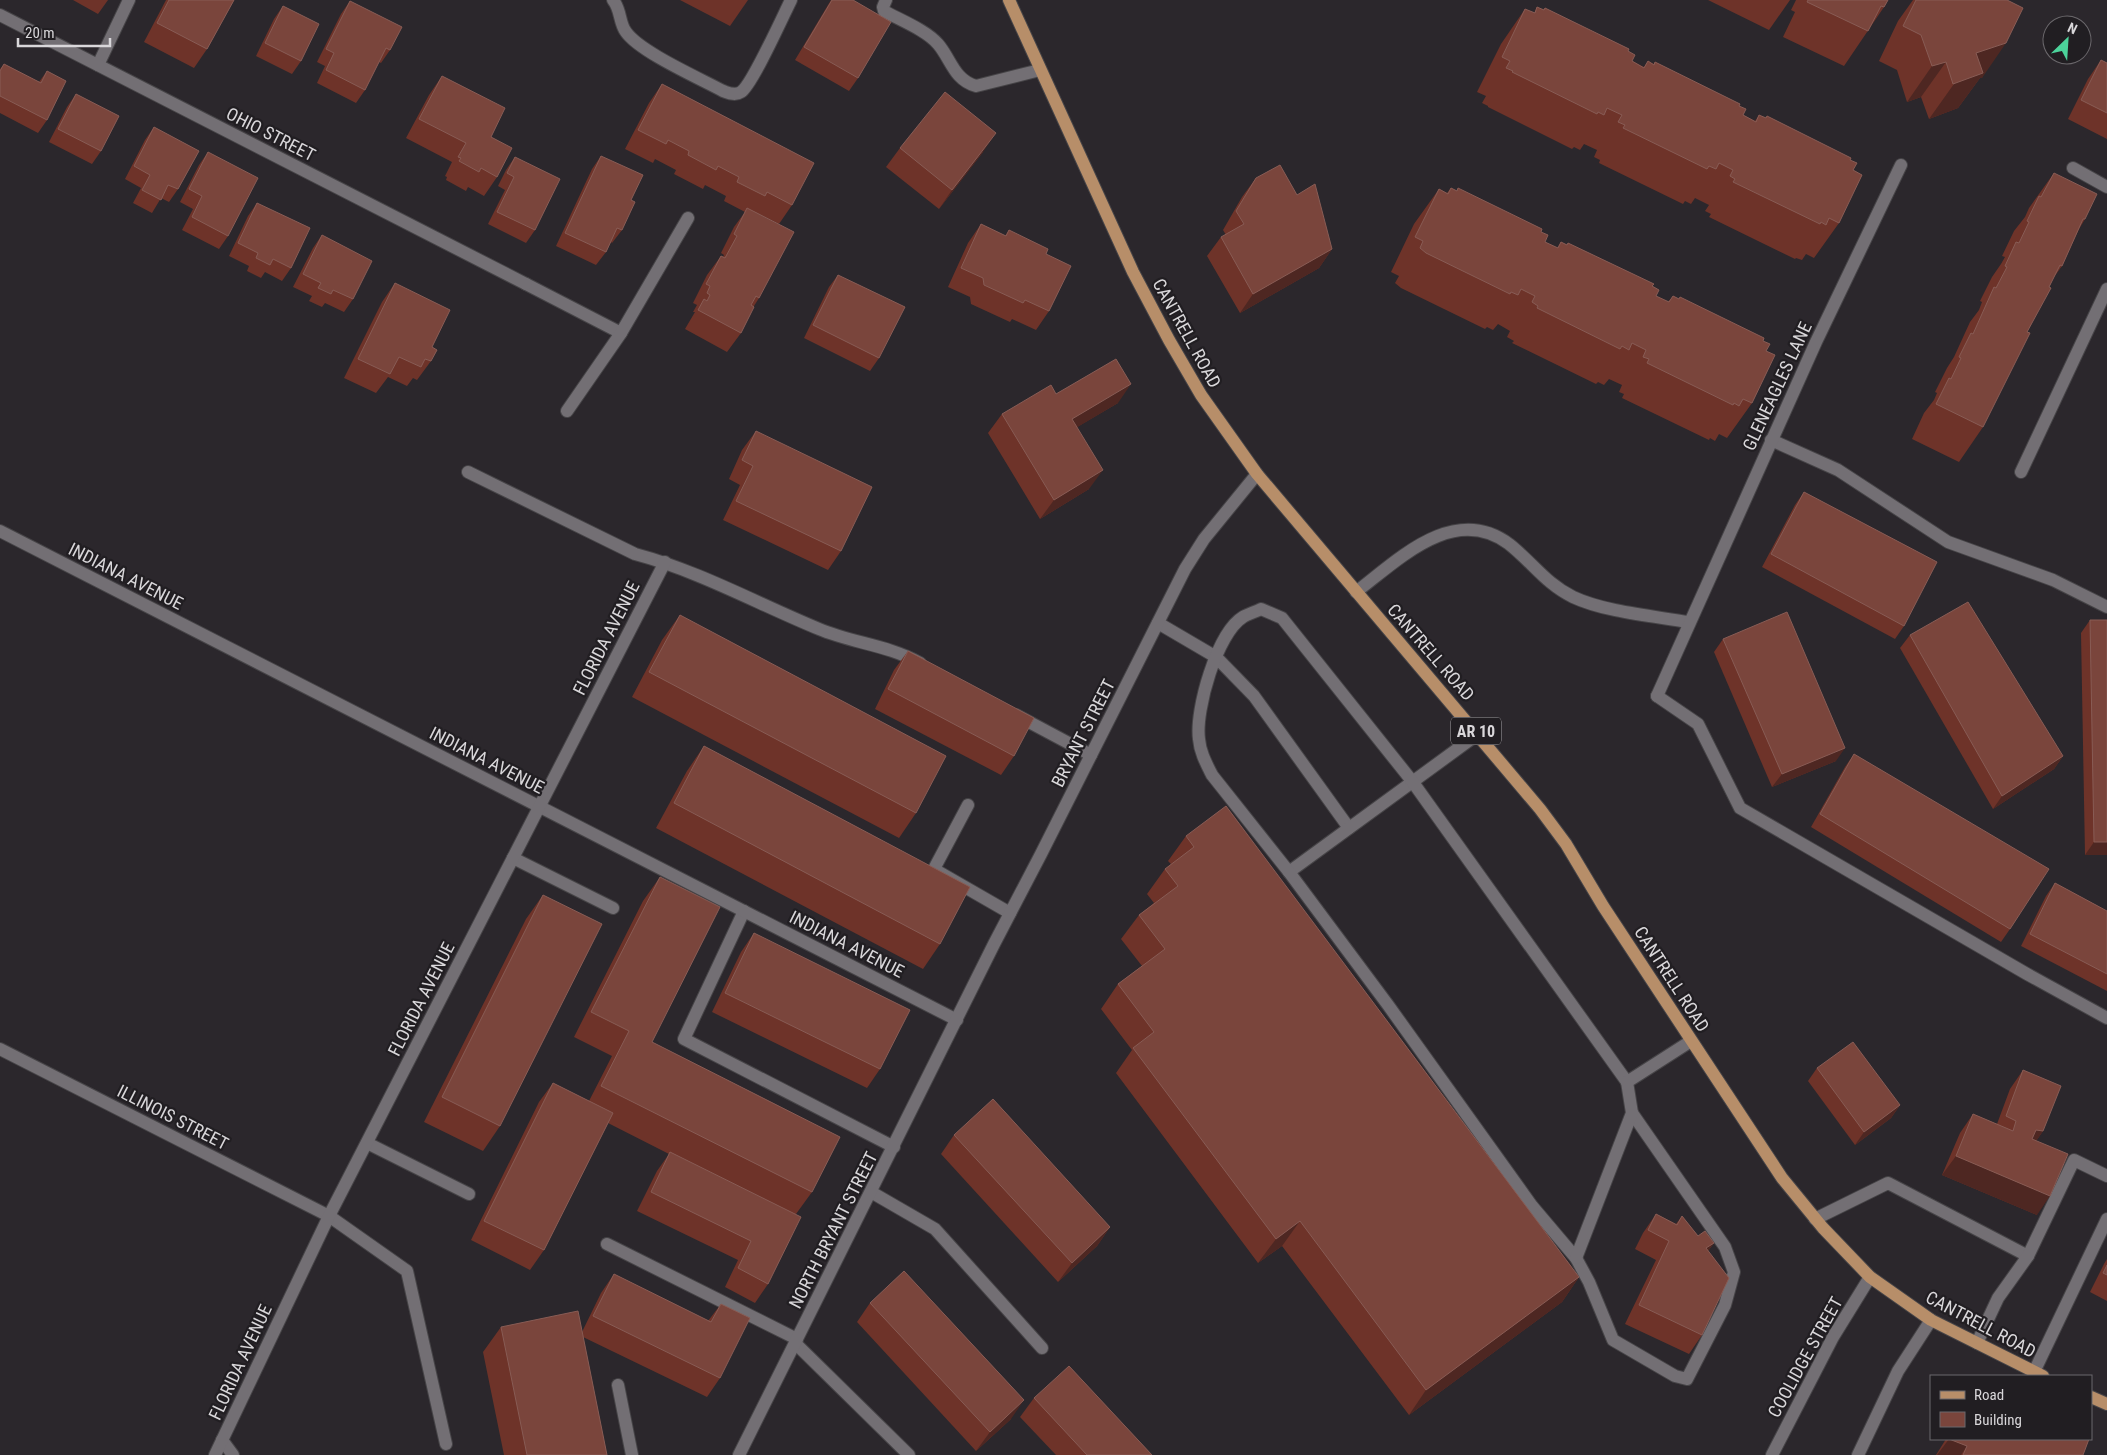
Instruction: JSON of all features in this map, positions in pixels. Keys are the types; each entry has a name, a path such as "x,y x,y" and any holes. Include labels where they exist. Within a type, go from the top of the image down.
{"main road":[{"name":"CANTRELL ROAD","path":"1008,0 1129,264 1169,340 1201,395 1257,474 1356,592 1408,650 1540,809 1566,844 1603,906 1782,1178 1815,1218 1870,1277 1931,1320 2038,1374"},
{"path":"2092,1397 2107,1404"}],"street":[{"path":"98,64 129,0"},
{"path":"613,0 617,5 625,32 637,44 733,94 741,93 751,80 791,0"},
{"path":"886,0 884,11 934,40 959,77 970,85 976,86 1040,70"},
{"name":"OHIO STREET","path":"0,15 620,333"},
{"name":"GLENEAGLES LANE","path":"1901,165 1816,342 1688,622 1657,696 1698,724 1740,808 2027,974 2107,1018"},
{"path":"2073,168 2107,187"},
{"path":"566,411 620,333 688,218"},
{"path":"2021,472 2107,289"},
{"path":"1771,440 1838,470 1948,542 2053,580 2107,606"},
{"path":"468,472 635,554 665,562 821,630 901,653 935,671"},
{"name":"BRYANT STREET","path":"958,1020 1010,912 1185,570 1204,539 1257,474"},
{"path":"1356,592 1420,543 1444,533 1468,530 1490,534 1509,544 1545,580 1574,597 1620,611 1688,622"},
{"name":"INDIANA AVENUE","path":"0,531 958,1020"},
{"name":"FLORIDA AVENUE","path":"215,1455 329,1216 665,562"},
{"path":"1261,609 1282,618 1412,781 1627,1082 1632,1113 1725,1248 1734,1272 1725,1305 1687,1379 1675,1376 1613,1340 1589,1282 1576,1258 1532,1206 1388,1005 1289,872 1212,775 1203,758 1198,722 1207,679 1216,657 1229,631 1242,617 1261,609"},
{"path":"1158,623 1216,657 1254,696 1349,828"},
{"path":"1005,709 1091,755"},
{"path":"1289,872 1478,734"},
{"path":"968,806 935,867 936,871 1010,912"},
{"path":"513,858 613,908"},
{"path":"744,911 684,1039 894,1147"},
{"name":"NORTH BRYANT STREET","path":"739,1455 958,1020"},
{"path":"1627,1082 1691,1041"},
{"name":"ILLINOIS STREET","path":"0,1049 329,1216 408,1271 446,1444"},
{"path":"1576,1258 1632,1113"},
{"path":"367,1142 469,1194"},
{"path":"1977,1343 1998,1298 2028,1256 2074,1160 2107,1176"},
{"path":"1815,1218 1888,1183 2028,1256"},
{"path":"871,1192 935,1229 1042,1348"},
{"path":"2038,1374 2107,1219"},
{"path":"607,1244 796,1341 909,1455"},
{"name":"COOLIDGE STREET","path":"1772,1455 1833,1337 1870,1277"},
{"path":"1858,1455 1898,1371 1931,1320"},
{"path":"618,1385 632,1455"},
{"path":"222,1440 233,1455"}],"building":[{"path":"169,0 234,0 207,49 157,23"},
{"path":"832,0 853,0 891,22 858,78 804,47"},
{"path":"1808,0 1888,0 1884,7 1881,6 1868,31 1807,2"},
{"path":"1916,0 2007,0 2023,8 2006,43 1976,53 1983,73 1953,84 1946,62 1932,66 1921,35 1903,26"},
{"path":"350,1 402,27 390,50 386,48 365,90 326,70 334,53 326,49"},
{"path":"283,6 319,24 301,61 265,43"},
{"path":"1537,7 1544,10 1545,8 1629,49 1628,51 1635,55 1632,61 1644,68 1648,61 1654,65 1655,62 1740,104 1739,106 1746,109 1743,115 1756,122 1759,115 1766,118 1767,116 1851,158 1850,160 1857,163 1853,170 1862,175 1839,223 1829,218 1826,225 1821,222 1820,224 1733,182 1735,179 1730,176 1733,170 1719,163 1716,169 1709,166 1707,169 1623,128 1625,125 1618,122 1622,115 1607,108 1604,115 1598,112 1597,114 1506,68 1510,61 1502,57 1525,9 1535,13"},
{"path":"2101,60 2107,63 2107,113 2081,100"},
{"path":"4,64 41,83 47,71 66,81 47,120 0,96 0,71"},
{"path":"442,76 505,108 491,137 512,148 497,177 481,168 479,172 459,161 461,158 458,157 466,143 419,119"},
{"path":"662,84 814,163 792,205 767,192 765,196 737,182 739,177 718,166 716,170 688,155 689,151 668,140 666,144 638,130"},
{"path":"945,92 996,133 952,190 900,148"},
{"path":"76,94 119,116 101,151 58,129"},
{"path":"154,127 199,151 178,189 168,185 161,200 142,190 150,175 134,166"},
{"path":"208,152 258,178 228,236 192,217 202,196 189,189"},
{"path":"601,156 643,175 631,200 635,202 622,230 617,228 606,252 565,233"},
{"path":"515,157 560,179 535,230 497,212 514,177 507,173"},
{"path":"1280,165 1297,195 1315,184 1332,249 1253,294 1221,237 1244,224 1236,211 1256,178"},
{"path":"2054,173 2097,194 2085,219 2083,219 2062,266 2060,265 2049,287 2051,288 2027,332 2030,333 1983,427 1936,404 1949,378 1951,379 1961,358 1959,357 1971,333 1973,334 1994,287 1996,288 2007,267 2005,266 2016,242 2019,243 2039,196 2041,197"},
{"path":"1451,188 1457,191 1458,188 1542,229 1541,232 1548,235 1545,242 1558,248 1561,242 1567,245 1568,243 1654,284 1652,286 1659,290 1656,296 1669,302 1673,296 1679,299 1680,297 1764,338 1763,341 1770,344 1766,351 1775,355 1752,403 1743,399 1739,406 1734,403 1733,405 1647,363 1649,359 1643,357 1646,350 1632,343 1629,350 1622,346 1620,349 1537,308 1538,306 1532,302 1535,296 1521,289 1518,295 1511,292 1510,294 1426,253 1420,248 1423,241 1415,237 1439,189 1448,194"},
{"path":"257,203 310,228 291,268 273,259 270,265 256,258 258,253 238,243"},
{"path":"747,208 794,232 759,298 756,296 751,305 754,307 741,333 698,310 704,299 707,301 710,295 707,293 710,286 706,284 721,256 725,258 737,236 734,234"},
{"path":"981,224 1006,236 1009,230 1048,249 1046,254 1071,266 1049,311 1025,300 1023,303 984,285 983,278 961,268"},
{"path":"322,235 372,261 353,299 333,290 331,294 318,288 321,283 303,274"},
{"path":"838,275 905,307 879,358 813,325"},
{"path":"395,283 450,310 432,347 437,350 431,361 425,359 421,367 399,357 390,374 358,359"},
{"path":"1116,359 1131,384 1072,419 1103,470 1054,500 1002,414 1051,385 1056,394"},
{"path":"756,431 872,487 841,551 736,501 753,466 742,460"},
{"path":"1804,492 1937,562 1904,626 1771,554"},
{"path":"1968,602 2063,756 2002,796 1910,635"},
{"path":"1787,612 1845,748 1782,774 1723,639"},
{"path":"680,615 946,756 916,813 649,672"},
{"path":"2090,620 2107,620 2107,842 2094,842"},
{"path":"908,651 1034,718 1014,756 888,689"},
{"path":"704,746 970,887 940,944 674,803"},
{"path":"1854,754 2049,869 2010,929 1820,814"},
{"path":"1226,806 1579,1277 1426,1390 1300,1221 1276,1239 1133,1048 1154,1032 1118,984 1165,949 1139,915 1178,886 1165,869 1194,847 1186,836"},
{"path":"660,877 720,907 652,1042 840,1137 812,1192 601,1086 629,1031 591,1012"},
{"path":"2055,883 2107,911 2107,974 2030,934"},
{"path":"543,895 602,924 500,1126 442,1097"},
{"path":"754,933 910,1010 880,1069 725,993"},
{"path":"1853,1042 1900,1105 1864,1132 1817,1068"},
{"path":"2023,1070 2061,1086 2043,1131 2036,1130 2032,1139 2068,1154 2050,1196 1956,1156 1973,1114 2013,1131 2016,1121 2006,1116"},
{"path":"553,1083 613,1113 544,1250 484,1221"},
{"path":"993,1099 1110,1227 1072,1263 954,1135"},
{"path":"670,1152 801,1217 768,1284 738,1268 751,1241 651,1192"},
{"path":"1656,1214 1677,1225 1682,1216 1698,1236 1705,1231 1714,1243 1706,1248 1729,1278 1702,1335 1639,1305 1669,1241 1648,1230"},
{"path":"2107,1265 2107,1275 2103,1273"},
{"path":"904,1271 1024,1400 990,1432 870,1303"},
{"path":"614,1274 711,1322 721,1304 750,1318 720,1378 593,1316"},
{"path":"578,1311 607,1455 527,1455 501,1327"},
{"path":"1069,1366 1152,1455 1087,1455 1034,1398"},
{"path":"1952,1440 2089,1440 2083,1455 1963,1455 1967,1446"}]}
